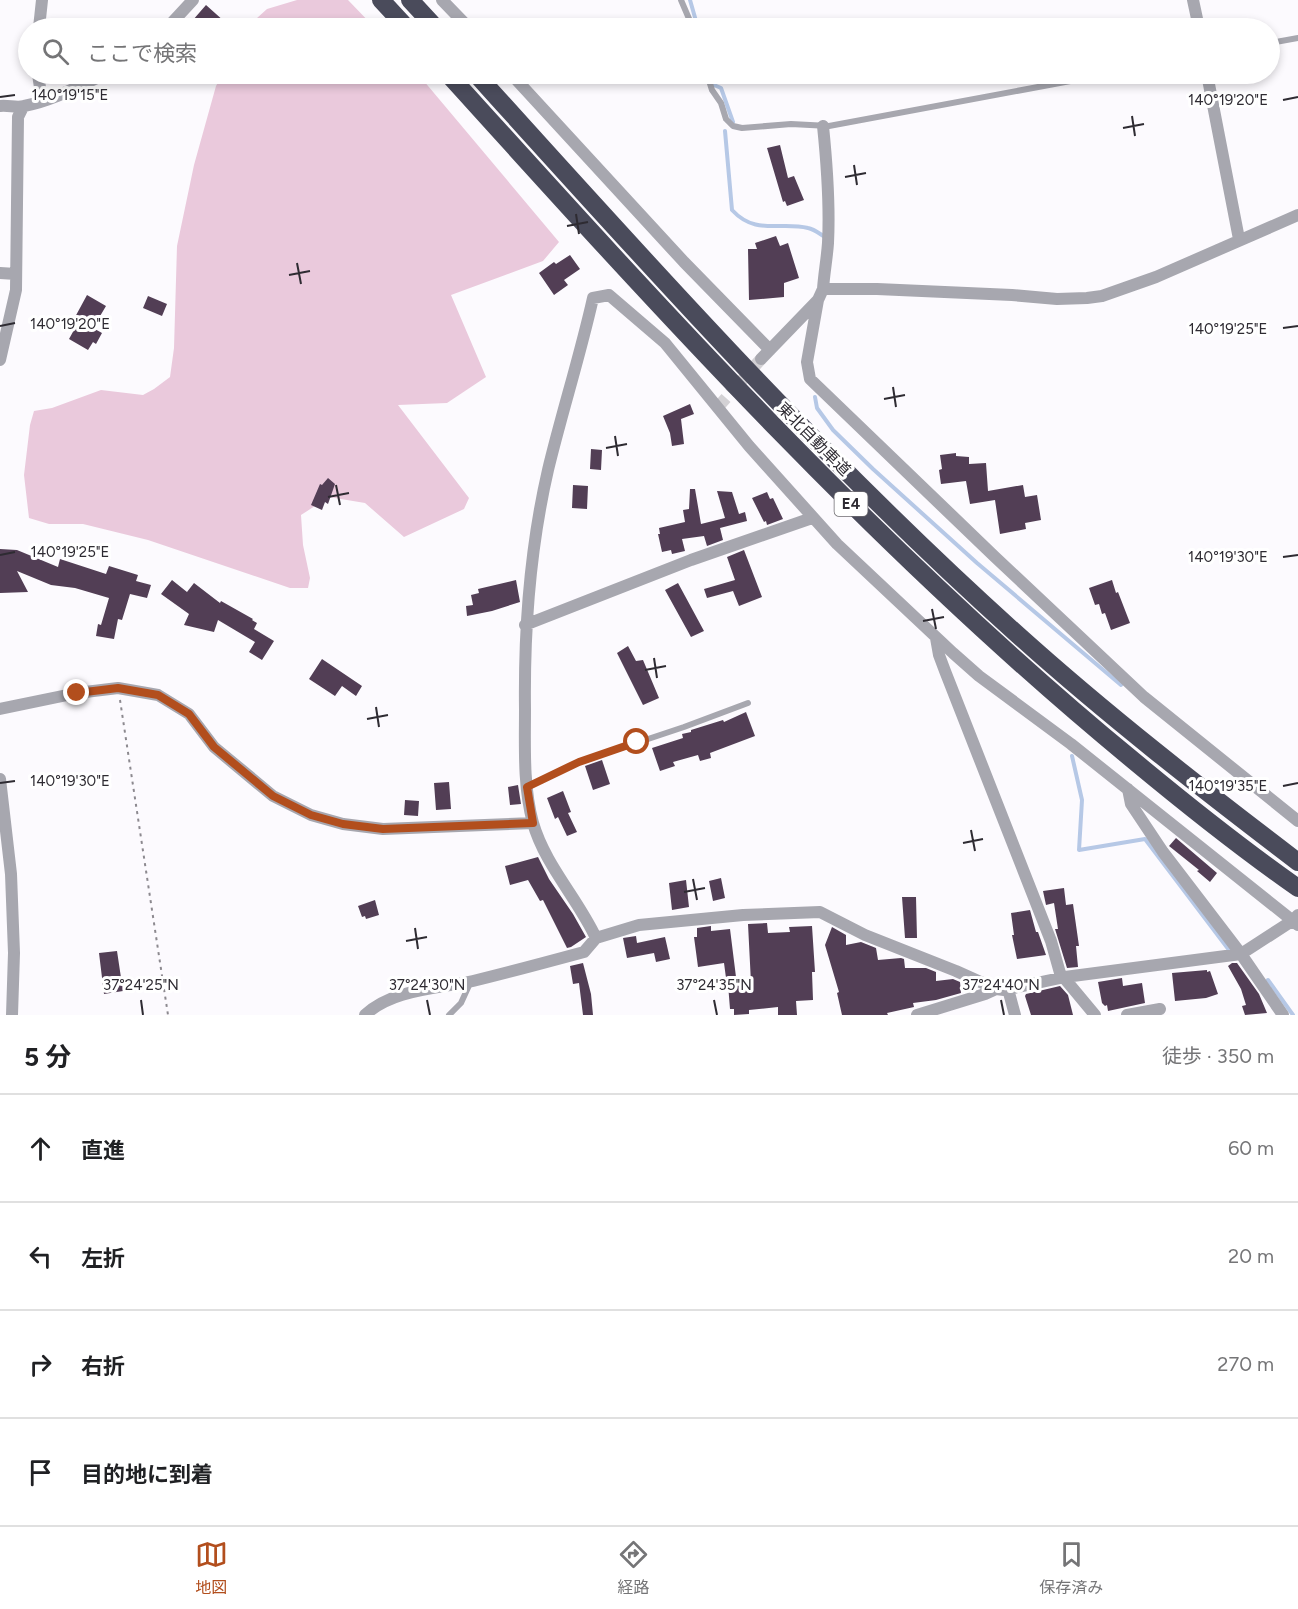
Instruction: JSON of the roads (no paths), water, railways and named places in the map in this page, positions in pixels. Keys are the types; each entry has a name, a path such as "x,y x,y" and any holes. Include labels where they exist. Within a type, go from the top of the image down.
{"highway":[{"path":"381,0 398,18"},
{"path":"410,0 427,18"},
{"name":"東北自動車道","path":"457,84 651,297 783,436 893,546 1009,654 1103,736 1183,801 1298,888"},
{"name":"東北自動車道","path":"485,84 684,302 798,422 907,531 1016,633 1109,714 1198,786 1298,862"}],"street":[{"path":"40,18 42,0"},
{"path":"176,18 193,0"},
{"path":"442,0 459,18"},
{"path":"1193,0 1196,18"},
{"path":"39,84 42,101"},
{"path":"0,106 22,107 84,84"},
{"path":"520,84 766,355 825,292 888,289 1057,299 1102,296 1156,277 1298,215"},
{"path":"1209,84 1239,239"},
{"path":"0,360 14,299 18,117 22,107"},
{"path":"823,126 828,178 829,230 825,292 807,362 810,379 1144,697 1298,821"},
{"path":"0,273 16,274"},
{"path":"596,938 586,916 554,868 533,823 524,754 525,625 535,544 548,470 580,356 593,298 609,295 664,343 812,518 874,581 936,638 979,676 1296,920 1241,954 1065,977 1002,989 917,1015"},
{"path":"525,625 692,560 812,518"},
{"path":"936,638 945,671 1051,941 1058,969 1095,1015"},
{"path":"0,709 77,693 118,688 158,695 189,714 214,747 273,796 311,815 343,824 383,829 533,823"},
{"path":"0,779 5,874 14,963 12,1015"},
{"path":"1128,789 1131,804 1163,852 1241,954 1283,1015"},
{"path":"365,1015 376,1005 405,994 471,981 584,952 596,938 639,925 791,912 820,912 865,935 1002,989 1015,1015"},
{"path":"1127,1015 1160,1009"}],"lane":[{"path":"681,0 689,18"},
{"path":"1280,41 1298,38"},
{"path":"710,84 718,97 726,119 731,125 742,128 791,124 823,126 1053,84"},
{"path":"527,787 579,762 684,727 748,702"},
{"path":"448,1015 461,1003 471,981"}],"waterway":[{"path":"690,0 695,18"},
{"path":"714,84 721,88 733,122"},
{"path":"725,131 732,210 750,223 768,226 798,226 815,230 825,237"},
{"path":"815,397 817,408 833,430 873,469 977,563 1121,685"},
{"path":"1072,756 1082,800 1079,850 1145,839 1229,950"},
{"path":"1268,980 1293,1015"}],"tunnel":[{"path":"718,407 761,359"}]}
